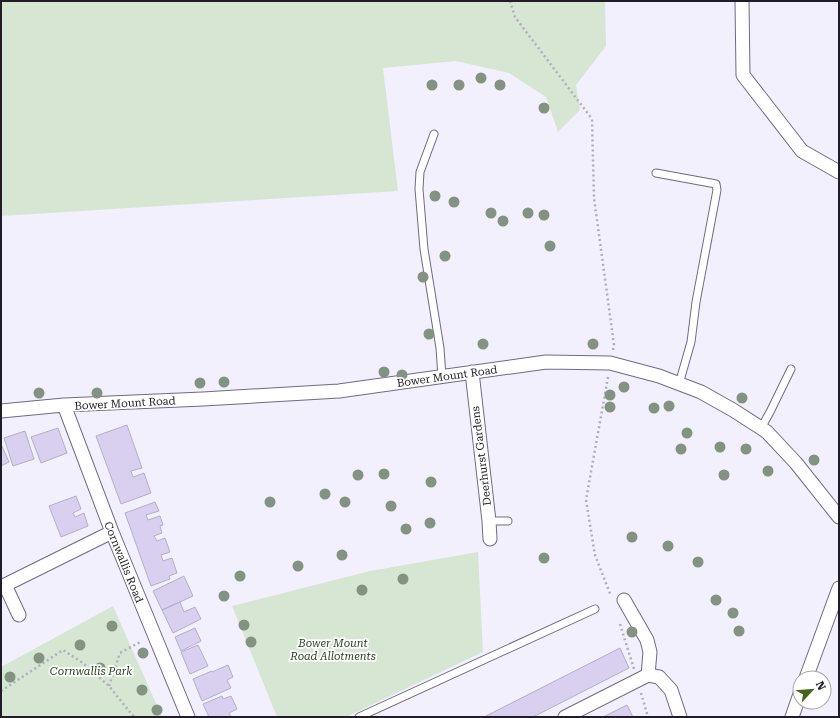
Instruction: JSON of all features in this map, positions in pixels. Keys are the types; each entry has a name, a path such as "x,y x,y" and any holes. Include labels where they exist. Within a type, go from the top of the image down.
{"street":[{"path":"742,1 743,75 802,151 839,172"},
{"name":"Bower Mount Road","path":"1,411 64,406 339,391 546,362 610,363 659,376 701,392 734,410 767,432 796,463 839,517"},
{"name":"Deerhurst Gardens","path":"472,372 490,539"},
{"name":"Cornwallis Road","path":"64,406 112,532 188,717"},
{"path":"19,615 5,585 112,532"},
{"path":"809,670 839,588"},
{"path":"624,600 647,640 650,652 648,675"},
{"path":"565,717 648,675 659,677 671,690 680,717"}],"lane":[{"path":"434,134 420,172 419,189 424,249 440,348 442,377"},
{"path":"656,173 716,184 717,190 696,302 691,342 678,384"},
{"path":"761,428 791,369"},
{"path":"489,521 508,521"},
{"path":"359,717 595,609"}],"path":[{"path":"110,686 120,653 154,636"},
{"path":"1,691 63,650 83,663 110,686 134,717"}],"green space":[{"path":"1,1 605,1 606,46 576,85 580,110 558,132 546,97 509,73 456,61 383,68 398,191 1,216"},
{"name":"Bower Mount Road Allotments","path":"478,552 483,652 346,717 277,717 232,606 370,571"},
{"name":"Cornwallis Park","path":"113,606 162,717 1,717 1,667"}],"building":[{"path":"127,425 142,468 131,471 133,477 144,473 151,493 121,504 96,436"},
{"path":"58,428 67,453 41,463 31,437"},
{"path":"25,431 34,459 13,466 4,438"},
{"path":"1,444 9,462 1,466"},
{"path":"76,496 81,509 73,513 75,517 84,513 88,526 61,537 49,506"},
{"path":"155,502 159,511 146,515 148,520 160,516 163,525 160,526 162,533 154,536 157,541 165,538 170,552 161,555 163,561 172,558 177,573 169,576 170,579 151,586 125,513"},
{"path":"184,576 193,596 162,610 153,591"},
{"path":"180,602 184,612 195,607 201,619 173,633 162,610"},
{"path":"195,628 201,641 181,651 175,637"},
{"path":"198,645 208,666 190,674 181,652"},
{"path":"620,648 629,668 533,717 484,717"},
{"path":"228,665 233,677 227,680 231,688 202,701 193,679"},
{"path":"222,696 223,699 231,696 237,709 229,713 231,717 209,717 203,704"},
{"path":"627,705 633,717 603,717"}]}
